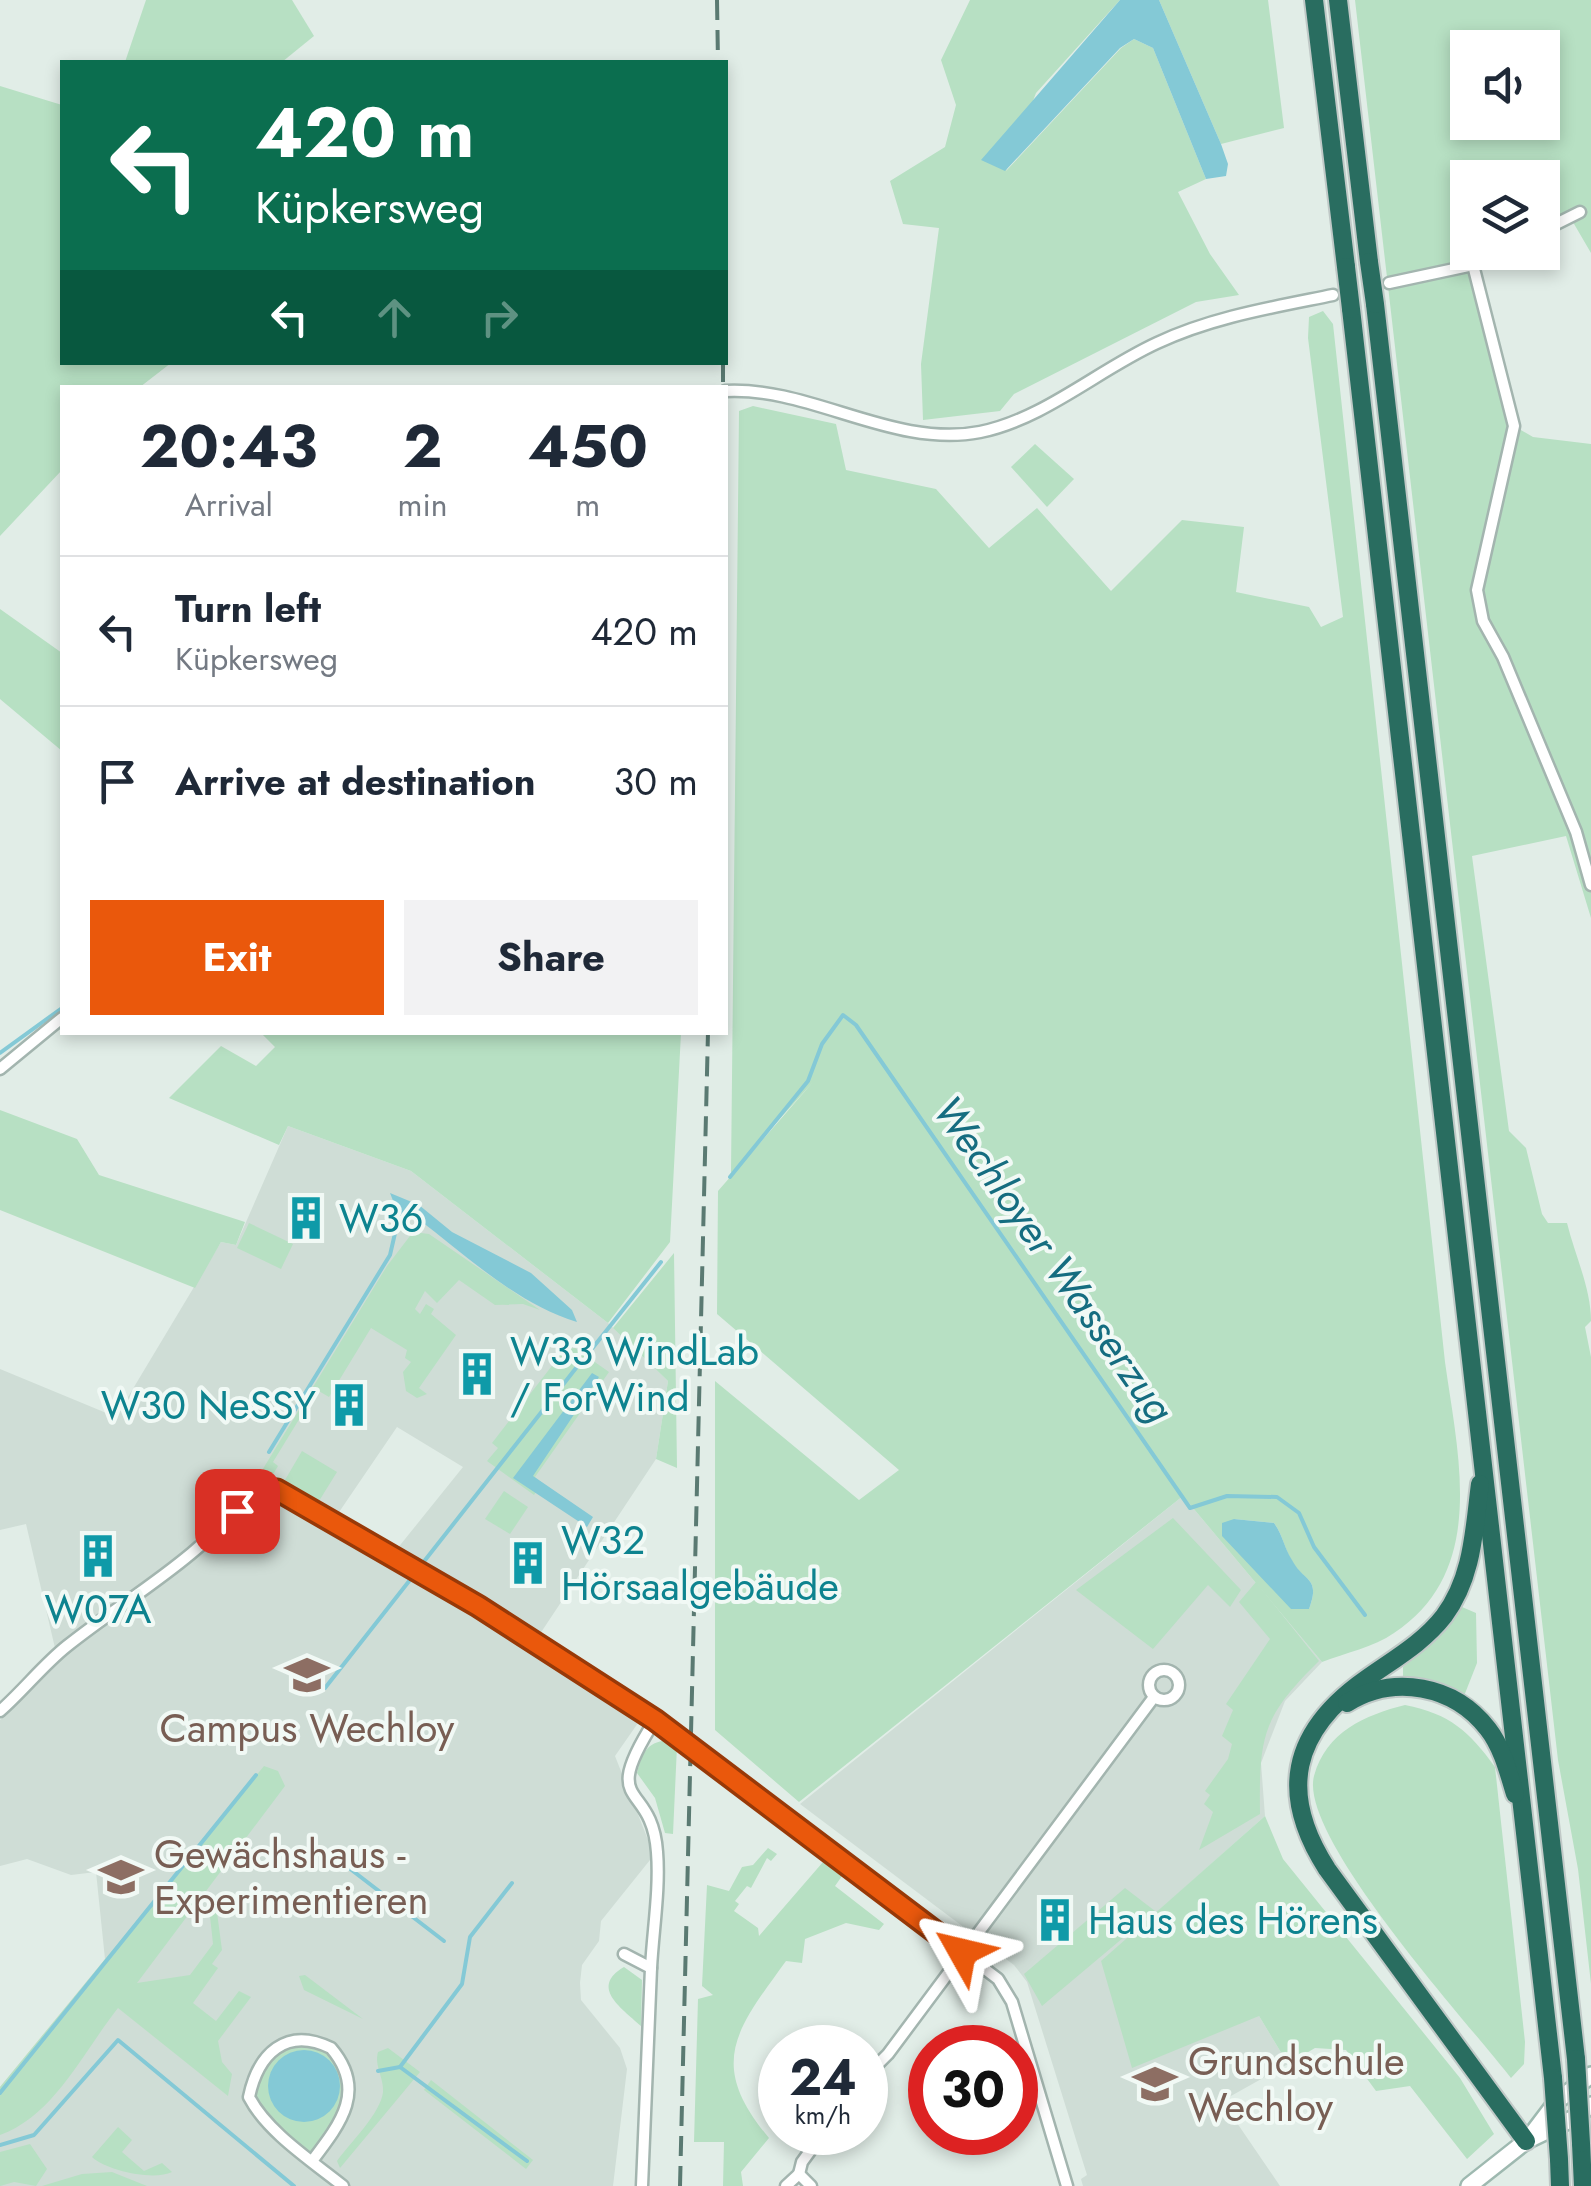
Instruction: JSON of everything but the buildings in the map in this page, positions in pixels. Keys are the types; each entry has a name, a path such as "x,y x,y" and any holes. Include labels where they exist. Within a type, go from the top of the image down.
{"highway":[{"path":"1314,0 1528,1835 1560,2186"},
{"path":"1338,0 1576,2059 1583,2186"},
{"path":"1484,1453 1472,1546 1454,1601 1427,1635 1338,1700 1318,1724 1298,1769 1296,1798 1313,1848 1526,2141"},
{"path":"1318,1724 1355,1698 1376,1690 1402,1686 1452,1697 1490,1731 1504,1757 1528,1835"}],"street":[{"path":"1560,221 1580,212"},
{"path":"1389,283 1450,270"},
{"path":"1475,270 1514,426 1477,590 1480,606 1576,832 1591,886"},
{"path":"728,391 768,393 926,432 978,432 1039,409 1159,342 1232,316 1334,294"},
{"path":"0,1069 60,1020"},
{"path":"0,1710 64,1648 194,1556 224,1528 250,1493 268,1488 402,1560 655,1720 998,1980 1012,2002 1067,2186"},
{"path":"888,2054 1154,1696"},
{"path":"642,2186 658,1854 649,1821 628,1789 627,1776 630,1759 655,1720"},
{"path":"624,1954 652,1968"},
{"path":"312,2160 343,2118 350,2101 350,2080 344,2063 330,2048 299,2039 273,2047 261,2059 249,2096 255,2109 312,2160 343,2186"},
{"path":"1526,2141 1557,2101 1591,2075"},
{"path":"1469,2186 1526,2141 1574,2118 1591,2105"},
{"path":"786,2186 799,2174 807,2155"},
{"path":"799,2174 811,2186"}],"shaded area":[{"name":"Campus Wechloy","path":"288,1126 411,1171 608,1323 668,1381 656,1459 530,1649 638,1723 615,1756 654,1855 601,1921 599,1941 582,1965 580,1983 581,2000 620,2048 627,2069 613,2186 0,2186 0,2087 105,1959 96,1872 71,1875 27,1859 0,1866 0,1720 65,1655 55,1648 26,1524 0,1530 0,1369 116,1417 221,1242 236,1245","holes":["397,1427 463,1467 397,1549 335,1518"]},
{"path":"1183,1496 1322,1662 1285,1701 1261,1763 1265,1816 1101,1962 1259,2016 1288,2064 1222,2101 1280,2186 1083,2186 1081,2179 1087,2175 1027,1982 1014,1965 800,1804"}],"green space":[{"path":"146,0 292,0 314,36 284,60 126,60"},
{"path":"970,0 1120,0 1036,93 1006,171 1121,48 1134,39 1153,48 1206,179 1178,192 1210,254 1239,295 1196,302 1014,394 1000,411 923,420 921,364 939,228 903,224 890,181 945,147 956,105 941,60"},
{"path":"1159,0 1268,0 1284,128 1221,144"},
{"path":"1355,0 1591,0 1591,253 1570,217 1560,222 1560,160 1450,160 1450,270 1475,270 1514,426 1533,437 1591,444 1591,918 1566,836 1472,856 1509,1131 1526,1148 1542,1214 1548,1223 1567,1223 1590,1309 1591,1321 1585,1327 1591,1357 1591,1984 1578,1869 1558,1760"},
{"path":"0,86 60,104 60,365 168,365 143,385 60,385 60,472 0,536"},
{"path":"1323,311 1333,324 1456,1435 1460,1510 1455,1545 1443,1578 1424,1607 1386,1638 1322,1662 1183,1496 799,1802 715,1730 715,1381 859,1500 899,1470 717,1314 718,1191 813,1082 731,1173 739,411 753,406 836,424 846,470 936,489 989,548 1037,508 1111,591 1182,520 1244,527 1236,592 1309,607 1321,627 1343,617 1308,338 1309,317","holes":["1234,1519 1274,1523 1292,1561 1312,1585 1309,1609"]},
{"path":"1035,444 1074,479 1047,507 1011,467"},
{"path":"0,609 60,652 60,749 0,699"},
{"path":"263,1035 681,1035 670,1242 608,1323 411,1171 288,1126 279,1145 169,1098 221,1046 256,1066 275,1047"},
{"path":"0,1110 77,1139 99,1175 245,1222 236,1245 221,1242 195,1288 0,1210"},
{"path":"249,1223 293,1244 281,1269 237,1248"},
{"path":"413,1232 429,1234 540,1310 523,1304 495,1305 459,1280 437,1303 425,1291 415,1309 420,1314 426,1304 434,1309 431,1314 456,1335 419,1388 427,1394 417,1398 406,1391 403,1372 411,1362 405,1358 407,1350 371,1328 329,1397 317,1390 273,1462 278,1466 268,1483 258,1477 387,1266"},
{"path":"674,1253 677,1468 656,1459 668,1381 613,1328"},
{"path":"575,1348 609,1372 535,1477 542,1483 534,1495 487,1461 498,1448 492,1443 565,1349"},
{"path":"302,1451 337,1472 319,1501 285,1480"},
{"path":"504,1491 528,1507 510,1534 485,1519"},
{"path":"1173,1518 1241,1590 1230,1607 1208,1585 1153,1649 1076,1590"},
{"path":"1256,1582 1319,1661 1286,1698 1268,1729 1261,1765 1260,1814 1199,1850 1213,1812 1204,1804 1210,1795 1205,1791 1228,1759 1232,1744 1222,1736 1233,1710 1226,1704 1270,1639 1239,1602"},
{"path":"1462,1607 1476,1613 1477,1663 1464,1696 1434,1680 1403,1679 1403,1667 1433,1643"},
{"path":"1405,1705 1434,1713 1457,1726 1495,1767 1525,2042 1524,2064 1511,2078 1358,1884 1332,1841 1316,1804 1314,1776 1328,1748 1362,1720"},
{"path":"667,1740 677,1746 673,1834 665,1833 655,1798 637,1773 646,1750"},
{"path":"264,1766 278,1771 285,1786 137,1983 190,1975 213,1944 210,1916 216,1905 222,1950 212,1964 218,1968 193,2003 216,2021 239,1991 251,1997 218,2041 222,2062 232,2074 228,2096 118,2008 52,2098 19,2126 0,2135 0,2087"},
{"path":"1265,1816 1283,1859 1460,2078 1494,2134 1467,2159 1410,2086 1376,2091 1346,2050 1315,2048 1288,2064 1259,2016 1132,2068 1101,1961"},
{"path":"768,1848 777,1854 771,1861 767,1858 751,1888 747,1886 735,1901 739,1904 734,1911 758,1928 759,1936 823,1862 842,1876 835,1886 884,1924 879,1930 846,1923 805,1939 802,1963 786,1961 754,2007 742,2027 734,2067 738,2088 758,2123 758,2151 741,2172 743,2186 723,2186 724,2142 694,2142 698,1999 713,1995 702,1986 707,1885 729,1891 742,1867 753,1865"},
{"path":"1125,1888 1155,1911 1042,2006 1024,1974"},
{"path":"624,1967 642,1980 641,2026 617,2004 609,1989 614,1974"},
{"path":"305,1975 363,2019 304,1990 299,1976"},
{"path":"315,2040 344,2063 350,2101 312,2161 255,2109 249,2097 273,2047"},
{"path":"388,2048 420,2072 340,2168 337,2161 381,2100 383,2087 377,2057 378,2052"},
{"path":"431,2080 533,2160 526,2169 424,2090"},
{"path":"118,2127 132,2140 122,2152 144,2171 162,2163 172,2172 131,2173 108,2167 92,2157"},
{"path":"30,2144 47,2169 36,2186 14,2182 0,2186 0,2152"},
{"path":"112,2172 147,2186 42,2186 82,2174"}],"water":[{"path":"1120,0 1159,0 1221,144 1228,164 1226,176 1206,179 1153,48 1134,39 1120,48 1005,171 981,160"},
{"path":"390,1193 419,1205 452,1232 531,1273 572,1310 577,1322 513,1291 418,1219 406,1214 399,1216"},
{"path":"592,1373 599,1377 533,1476 593,1517 587,1527 513,1478"},
{"path":"1234,1519 1274,1523 1292,1560 1312,1585 1309,1609 1291,1609 1222,1536 1222,1523"},
{"path":"304,2050 329,2061 340,2086 329,2111 304,2122 279,2111 268,2086 279,2061"}],"waterway":[{"path":"0,1053 60,1009"},
{"name":"Wechloyer Wasserzug","path":"730,1177 808,1081 822,1044 843,1015 856,1025 1190,1508 1227,1496 1277,1497 1299,1513 1314,1547 1365,1615"},
{"path":"269,1452 390,1255 399,1216"},
{"name":"Wechloyer Wasserzug","path":"591,1350 661,1262"},
{"name":"Wechloyer Wasserzug","path":"422,1564 580,1363"},
{"name":"Wechloyer Wasserzug","path":"325,1688 417,1571"},
{"path":"715,1772 931,1941"},
{"name":"Wechloyer Wasserzug","path":"0,2093 256,1775"},
{"path":"349,1868 444,1941"},
{"path":"400,2067 462,1984 470,1937 512,1883"},
{"path":"0,2145 34,2135 118,2040 294,2186"},
{"path":"378,2071 400,2067 527,2161"}],"tunnel":[{"path":"1333,295 1389,283"}],"railway":[{"path":"717,0 718,60"},
{"path":"723,365 723,385"},
{"path":"680,2186 708,1035"}],"place":[{"name":"W36","path":"306,1218"},
{"name":"W33 WindLab / ForWind","path":"477,1374"},
{"name":"W30 NeSSY","path":"349,1405"},
{"name":"W07A","path":"98,1556"},
{"name":"W32 Hörsaalgebäude","path":"528,1563"},
{"name":"Campus Wechloy","path":"307,1675"},
{"name":"Gewächshaus - Experimentieren","path":"121,1877"},
{"name":"Haus des Hörens","path":"1055,1920"},
{"name":"Grundschule Wechloy","path":"1155,2084"}],"route":[{"path":"237,1511 250,1493 258,1489 277,1490 478,1606 691,1745 962,1952"}]}
